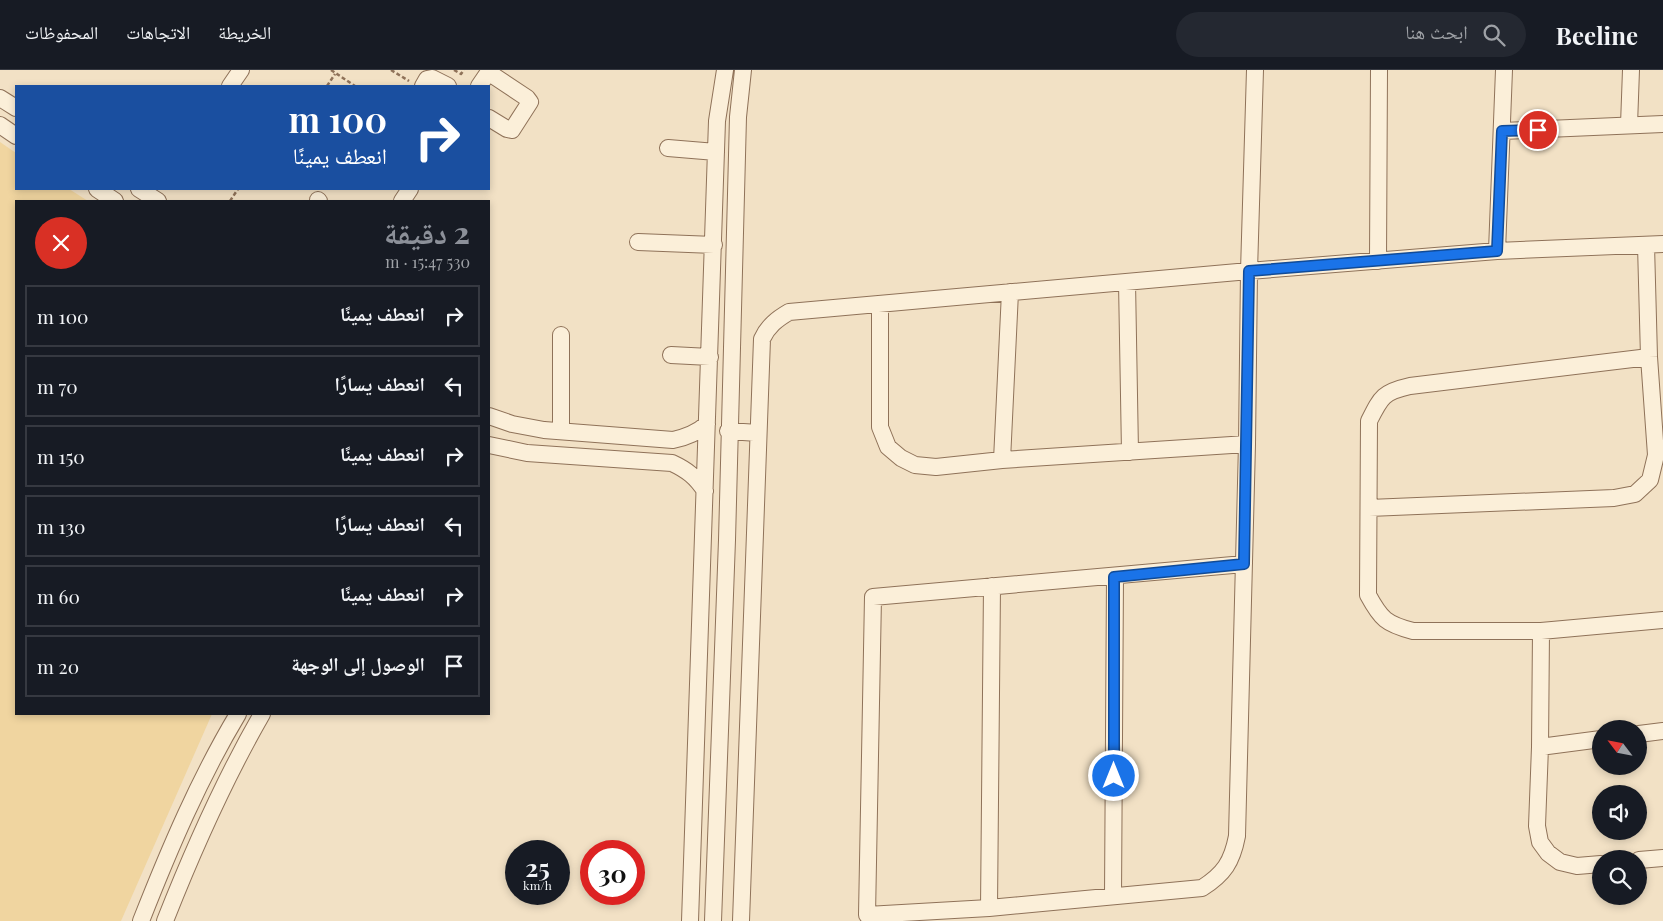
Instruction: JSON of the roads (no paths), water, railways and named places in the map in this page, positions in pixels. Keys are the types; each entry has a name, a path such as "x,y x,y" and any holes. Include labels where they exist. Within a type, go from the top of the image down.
{"street":[{"path":"231,85 241,70"},
{"path":"690,921 707,424 710,385 717,121 725,70"},
{"path":"712,921 727,540 728,431 738,117 744,70"},
{"path":"1244,564 873,597 867,915 989,908 1202,888 1216,879 1227,867 1234,852 1237,836 1244,564 1247,444 1249,271 1255,70"},
{"path":"1378,261 1379,70"},
{"path":"1497,251 1504,70"},
{"path":"1629,125 1631,70"},
{"path":"480,85 489,71 530,102 512,130 490,119"},
{"path":"417,84 432,78 446,85"},
{"path":"0,98 15,107"},
{"path":"1502,131 1663,124"},
{"path":"0,125 15,135"},
{"path":"668,148 716,152"},
{"path":"98,190 114,200"},
{"path":"638,242 714,245"},
{"path":"741,921 762,339 772,323 788,312 1010,292 1497,251 1663,244"},
{"path":"1369,508 1614,498 1635,494 1650,480 1656,456 1649,357 1646,245"},
{"path":"1127,282 1130,452"},
{"path":"1002,460 1010,292"},
{"path":"880,304 880,427 888,447 901,458 915,464 936,467 1002,460 1247,444"},
{"path":"561,335 561,431"},
{"path":"670,355 710,357"},
{"path":"1649,357 1410,386 1393,390 1379,400 1369,421 1368,595 1377,613 1393,626 1413,631 1540,631 1663,620"},
{"path":"710,385 730,386"},
{"path":"490,416 528,427 673,440 698,432 707,424"},
{"path":"728,431 758,433"},
{"path":"490,445 537,454 672,463 686,469 697,478 705,490"},
{"path":"704,540 727,540"},
{"path":"1113,896 1114,577"},
{"path":"989,908 992,586"},
{"path":"1540,631 1540,747 1537,826 1540,842 1548,853 1560,862 1577,866 1592,865"},
{"path":"141,921 169,852 196,793 237,715"},
{"path":"165,921 219,795 261,715"},
{"path":"1648,733 1663,732"},
{"path":"1540,747 1592,740"},
{"path":"1647,859 1663,858"}]}
